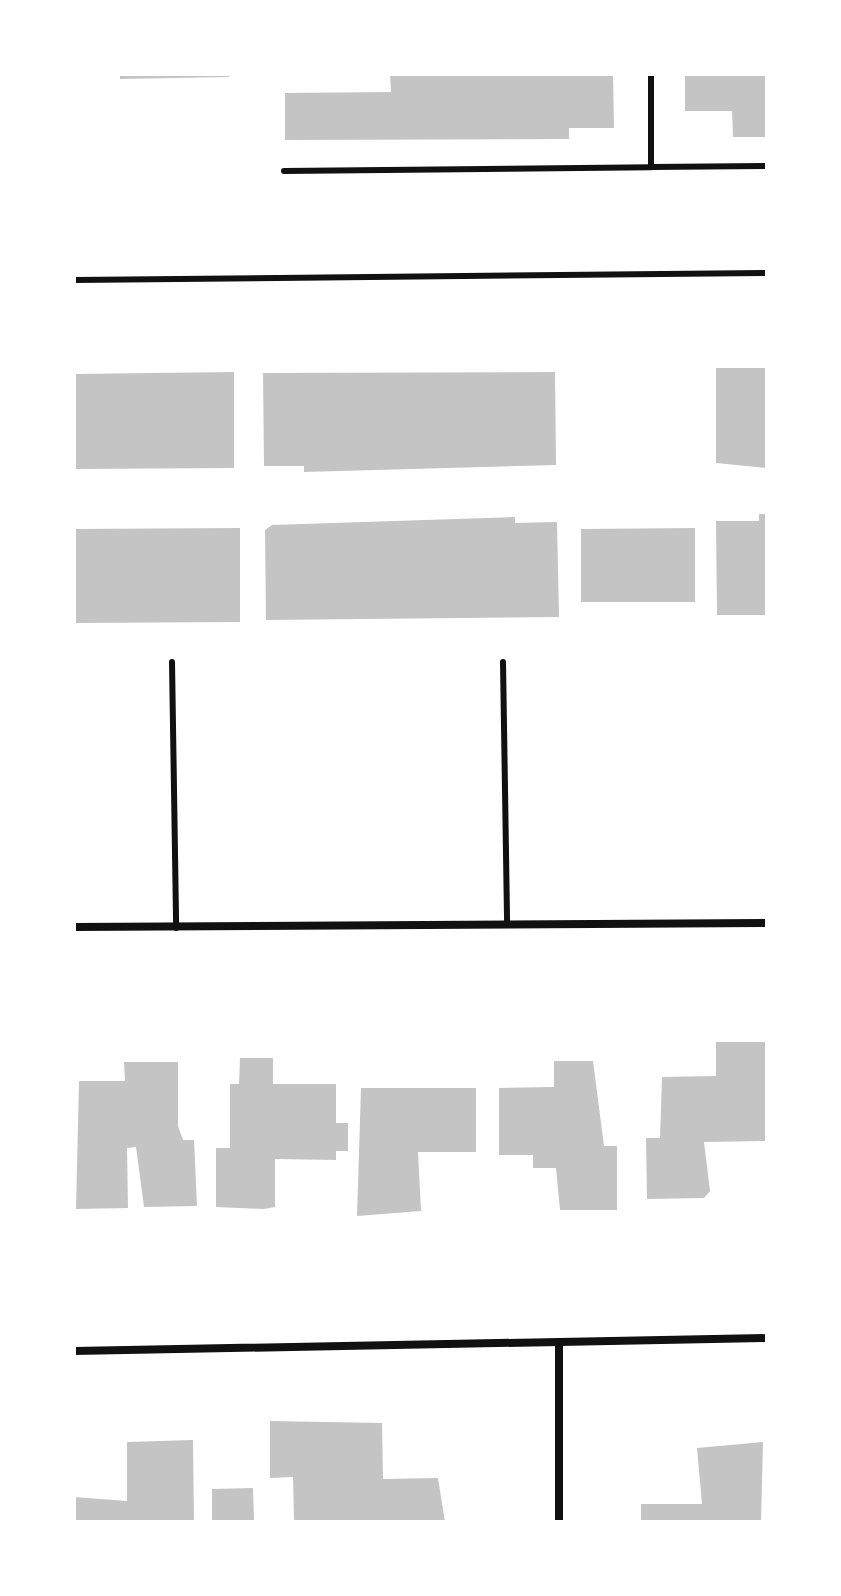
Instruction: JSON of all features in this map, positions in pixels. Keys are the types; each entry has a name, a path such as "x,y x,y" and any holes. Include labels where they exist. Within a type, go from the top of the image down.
{"street":[{"path":"74,927 767,923"},
{"path":"74,1351 767,1338"},
{"path":"559,1342 559,1522"}],"lane":[{"path":"651,74 651,167"},
{"path":"284,171 767,166"},
{"path":"74,280 767,273"},
{"path":"172,662 176,928"},
{"path":"503,662 507,925"}],"building":[{"path":"120,74 229,74 229,77 120,79"},
{"path":"390,74 613,74 614,128 569,128 569,139 285,140 285,93 391,92"},
{"path":"685,74 767,74 767,137 733,137 732,111 685,111"},
{"path":"716,368 767,368 767,468 716,463"},
{"path":"234,372 234,468 74,469 74,374"},
{"path":"555,372 556,465 304,472 304,466 264,466 263,373"},
{"path":"759,514 767,514 767,615 717,615 716,521 759,521"},
{"path":"515,517 515,523 557,522 559,617 266,620 265,530 272,525"},
{"path":"240,528 240,622 74,623 74,529"},
{"path":"695,528 695,602 581,602 581,529"},
{"path":"716,1042 765,1042 765,1141 704,1142 710,1191 704,1198 647,1199 646,1138 660,1138 662,1077 716,1076"},
{"path":"240,1058 273,1058 273,1084 336,1084 336,1123 348,1123 348,1151 336,1151 336,1160 275,1159 275,1207 216,1207 216,1148 230,1148 230,1084 239,1084"},
{"path":"554,1061 593,1061 604,1146 617,1146 617,1210 560,1210 556,1168 533,1168 533,1155 499,1155 499,1088 554,1087"},
{"path":"124,1062 178,1062 178,1126 183,1140 194,1140 197,1206 144,1207 136,1147 127,1148 128,1208 76,1209 79,1081 125,1081"},
{"path":"361,1088 476,1088 476,1152 418,1152 421,1211 357,1216"},
{"path":"270,1421 382,1423 383,1479 438,1478 445,1522 294,1522 293,1477 270,1478"},
{"path":"193,1440 194,1522 74,1522 74,1497 127,1501 127,1442"},
{"path":"763,1442 761,1522 641,1522 641,1504 702,1504 697,1448"},
{"path":"253,1488 254,1522 212,1522 212,1489"}]}
